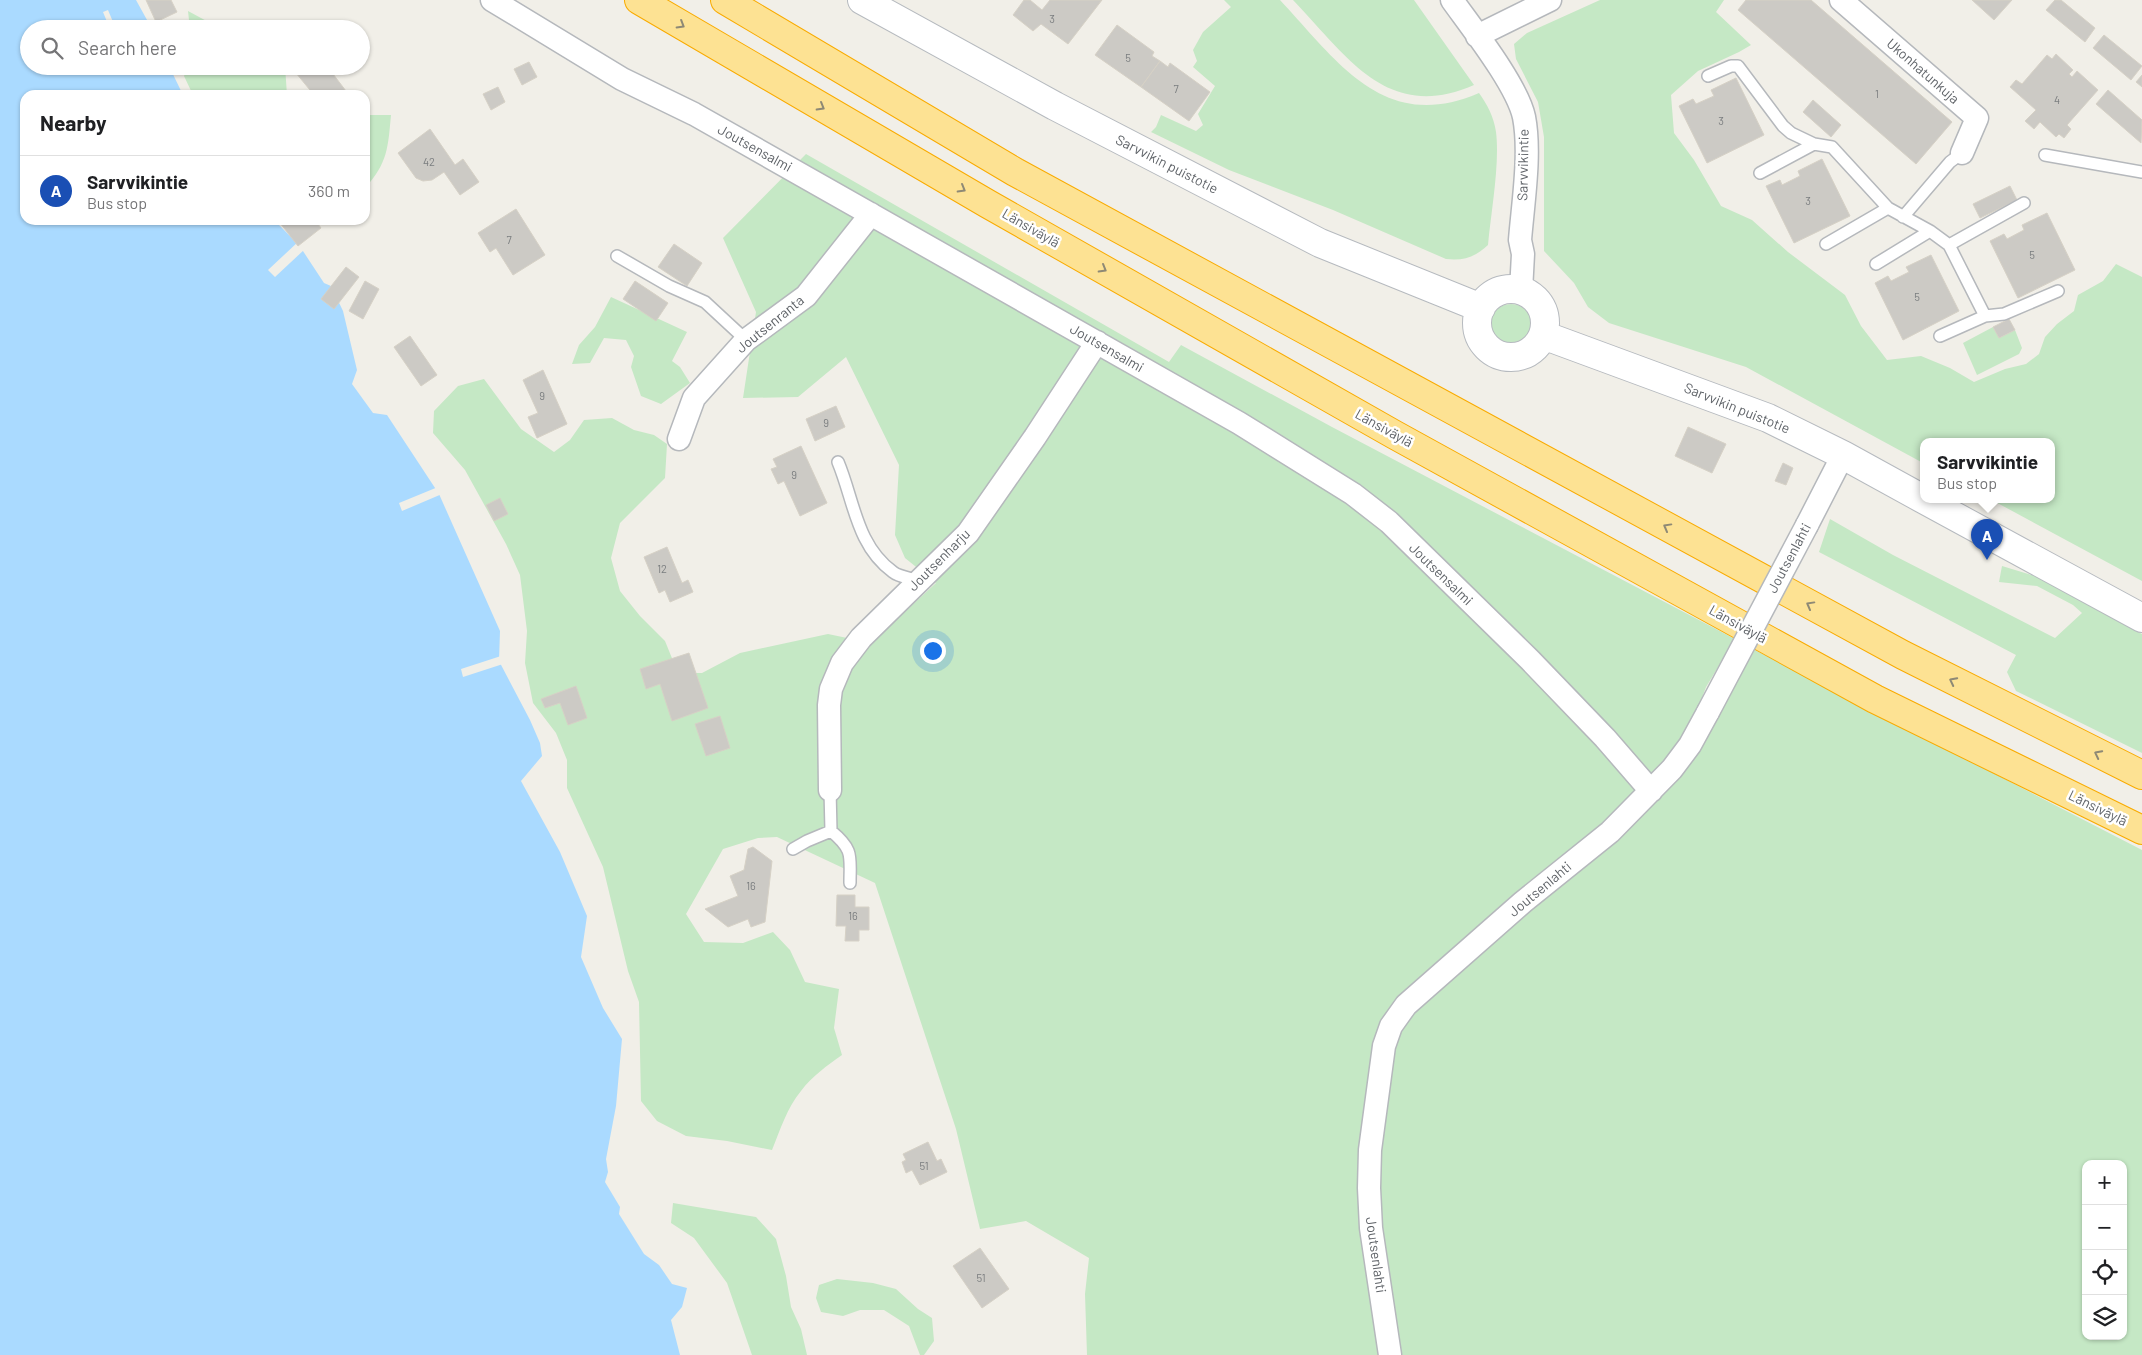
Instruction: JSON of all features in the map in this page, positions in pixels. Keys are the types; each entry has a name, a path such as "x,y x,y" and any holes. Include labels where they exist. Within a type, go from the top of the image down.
{"highway":[{"name":"Länsiväylä","path":"639,0 980,199 1395,435 1875,699 2142,830"},
{"path":"724,0 1041,186 1903,655 2142,776"}],"main road":[{"name":"Sarvvikin puistotie","path":"868,2 1055,106 1320,243 1481,308"},
{"path":"1502,290 1521,291 1537,301 1542,309 1545,327 1539,343 1526,354 1507,357 1490,349 1480,334 1478,325 1481,308 1486,300 1502,290"},
{"name":"Sarvvikin puistotie","path":"1543,335 1768,418 1920,497"},
{"name":"Sarvvikin puistotie","path":"1930,503 2142,618"}],"street":[{"name":"Joutsensalmi","path":"492,0 622,79 694,114 1097,342 1305,463 1353,494 1389,522 1530,660 1606,738 1651,791"},
{"name":"Sarvvikintie","path":"1452,0 1512,90 1523,115 1526,144 1520,240 1523,254 1521,291"},
{"path":"1477,36 1550,0"},
{"name":"Ukonhatunkuja","path":"1840,0 1977,118 1962,154"},
{"name":"Joutsenranta","path":"679,438 694,398 746,340 806,296 871,214"},
{"name":"Joutsenharju","path":"830,790 829,705 831,689 842,663 861,638 968,533 1035,437 1097,342"},
{"name":"Joutsenlahti","path":"1390,1355 1371,1228 1368,1188 1375,1101 1384,1046 1391,1026 1406,1005 1523,902 1610,832 1672,769 1690,745 1708,712 1842,455"}],"lane":[{"path":"1708,76 1731,66 1738,66 1783,126 1792,133 1814,144 1832,148 1888,208 1930,231 1949,245 1985,316"},
{"path":"1760,173 1814,144"},
{"path":"1903,217 1950,162 1962,154"},
{"path":"2045,155 2142,172"},
{"path":"1949,245 2024,203"},
{"path":"1826,244 1888,208"},
{"path":"1876,264 1930,231"},
{"path":"617,256 669,286 705,302 746,340"},
{"path":"1940,336 1985,316 2004,314 2058,291"},
{"path":"838,462 862,537 879,559 894,573 919,580"},
{"path":"830,790 831,831 843,841 850,854 850,884"},
{"path":"793,849 808,840 831,831"}],"green space":[{"path":"1224,0 1280,0 1343,67 1366,85 1390,98 1416,104 1446,103 1479,93 1492,116 1497,145 1496,173 1488,245 1469,257 1446,259 1333,210 1229,170 1151,132 1156,127 1161,115 1196,131 1203,125 1198,114 1215,86 1193,67 1197,61 1193,50 1203,32 1231,7"},
{"path":"1293,0 1414,0 1474,85 1443,95 1417,96 1393,90 1371,78 1351,62"},
{"path":"1600,0 1724,0 1716,12 1751,45 1698,71 1671,95 1674,133 1694,160 1721,206 1752,220 1788,252 1845,295 1861,326 1887,360 1921,356 1950,368 1974,382 2005,369 2026,364 2039,354 2045,337 2057,324 2074,311 2078,295 2103,281 2116,264 2142,277 2142,581 1997,503 2055,503 2055,438 1920,438 1920,461 1746,367 1609,323 1588,307 1574,283 1544,251 1544,137 1538,102 1516,59 1514,44 1527,33"},
{"path":"188,11 205,20 189,20"},
{"path":"286,75 287,90 191,90 184,76"},
{"path":"370,115 391,115 386,154 370,182"},
{"path":"806,154 1169,362 1181,345 1332,427 1735,639 1706,687 1699,706 1753,649 2142,850 2142,1355 1087,1355 1085,1294 1089,1258 1026,1221 980,1229 956,1129 875,883 777,837 758,838 723,849 686,914 704,942 743,943 773,932 790,950 805,982 839,989 834,1028 842,1055 815,1076 796,1098 784,1119 772,1150 727,1141 686,1136 657,1121 641,1101 639,1002 628,971 603,867 567,788 567,760 556,733 533,703 525,663 527,631 520,575 506,544 465,470 433,433 434,411 458,386 484,379 521,429 554,452 570,440 584,420 612,418 634,430 654,435 667,444 665,478 620,523 611,558 620,591 640,616 665,641 678,673 702,673 740,653 828,634 871,643 936,583 905,558 895,535 899,465 846,357 798,397 743,398 756,312 723,238"},
{"path":"611,297 687,332 672,361 680,367 690,383 661,404 641,396 631,367 634,356 626,340 604,338 590,363 572,364 579,345 595,327"},
{"path":"1511,304 1526,310 1532,325 1526,340 1511,346 1496,340 1490,325 1496,310"},
{"path":"1993,327 1999,338 2015,330 2022,348 2019,354 1977,375 1963,343"},
{"path":"1830,519 1893,555 2055,638 2082,613 2073,605 2037,586 1999,582 2002,566 2038,577 2142,634 2142,753 2016,691 2007,672 2016,655 1819,552"},
{"path":"673,1203 756,1217 776,1239 786,1276 791,1307 801,1329 807,1355 752,1355 727,1283 694,1238 671,1223"},
{"path":"837,1279 873,1283 896,1289 918,1309 932,1318 934,1341 924,1355 920,1355 909,1326 884,1310 860,1310 843,1316 821,1312 816,1298 819,1285"}],"water":[{"path":"0,0 136,0 147,20 20,20 20,75 173,75 181,90 20,90 20,225 279,225 299,245 324,283 331,286 343,311 357,370 352,384 373,413 387,415 439,494 500,631 499,661 540,743 542,756 521,781 560,852 587,916 581,957 603,1008 622,1039 616,1106 606,1159 608,1172 605,1182 620,1207 619,1214 644,1254 659,1265 672,1284 687,1288 682,1307 671,1320 680,1355 0,1355"}],"pier":[{"path":"108,10 112,20 106,20 103,12"},
{"path":"299,241 305,249 275,277 268,270"},
{"path":"438,487 442,494 402,511 399,503"},
{"path":"501,656 503,664 463,677 461,669"}],"building":[{"path":"146,0 171,0 177,12 160,20 155,20"},
{"path":"1024,0 1030,0 1042,10 1050,0 1102,0 1068,44 1041,24 1033,31 1013,15"},
{"path":"1746,0 1811,0 1952,122 1916,164 1738,10"},
{"path":"1972,0 2012,0 1994,20"},
{"path":"2055,0 2061,0 2095,28 2085,42 2046,10"},
{"path":"1117,25 1154,52 1152,56 1160,61 1141,87 1095,55"},
{"path":"2104,35 2142,66 2131,80 2093,48"},
{"path":"2056,54 2073,70 2069,74 2072,77 2077,71 2098,90 2067,125 2071,129 2064,138 2059,134 2056,137 2040,122 2034,129 2025,121 2036,110 2010,87 2016,80 2022,84 2047,55 2052,59"},
{"path":"1160,61 1168,67 1170,63 1210,92 1189,121 1141,87"},
{"path":"529,62 537,77 522,85 514,69"},
{"path":"298,75 334,75 345,90 310,90"},
{"path":"2142,75 2142,87 2136,82"},
{"path":"1736,78 1764,135 1707,163 1679,106 1693,99 1696,104 1714,96 1711,90"},
{"path":"498,87 505,102 491,110 483,94"},
{"path":"2108,90 2142,120 2141,143 2096,104"},
{"path":"1813,100 1841,125 1831,137 1803,112"},
{"path":"430,129 455,165 463,159 479,182 460,195 444,172 432,180 423,181 416,178 398,153"},
{"path":"1822,159 1850,216 1794,243 1766,186 1780,180 1782,185 1800,176 1798,171"},
{"path":"2010,186 2017,200 1980,218 1973,204"},
{"path":"516,209 545,255 513,275 496,248 490,252 478,233"},
{"path":"2047,213 2075,270 2018,298 1990,241 2004,234 2007,239 2024,230 2022,225"},
{"path":"282,225 319,225 321,228 298,246"},
{"path":"674,244 702,263 687,286 658,267"},
{"path":"1931,255 1959,311 1903,340 1875,283 1888,276 1891,281 1909,272 1906,267"},
{"path":"346,267 359,277 334,309 321,299"},
{"path":"365,281 379,289 363,319 349,311"},
{"path":"635,281 668,303 656,321 623,299"},
{"path":"2009,319 2015,330 1999,338 1993,327"},
{"path":"410,336 437,375 421,386 394,347"},
{"path":"543,370 567,424 537,438 528,417 538,413 523,380"},
{"path":"836,406 845,427 815,441 806,419"},
{"path":"1688,427 1726,444 1712,473 1675,456"},
{"path":"801,446 827,503 800,516 784,481 778,484 771,469 777,467 773,459"},
{"path":"1783,463 1793,468 1786,485 1775,481"},
{"path":"500,498 508,514 494,521 486,505"},
{"path":"667,547 682,583 688,580 693,592 670,602 665,590 659,593 644,557"},
{"path":"689,653 708,708 672,721 660,684 646,689 640,669"},
{"path":"576,686 587,718 568,725 560,703 545,708 541,699"},
{"path":"720,716 730,748 706,756 695,724"},
{"path":"753,847 772,861 765,922 751,927 748,919 728,927 705,909 738,896 730,876 744,870 748,849"},
{"path":"837,895 855,895 855,907 869,907 869,930 859,930 859,941 845,941 846,926 836,926"},
{"path":"928,1142 937,1161 941,1159 947,1172 920,1185 912,1170 906,1173 902,1162 906,1160 903,1154"},
{"path":"980,1248 1009,1289 982,1308 953,1266"}],"place":[{"name":"Sarvvikintie","path":"1987,560"}]}
